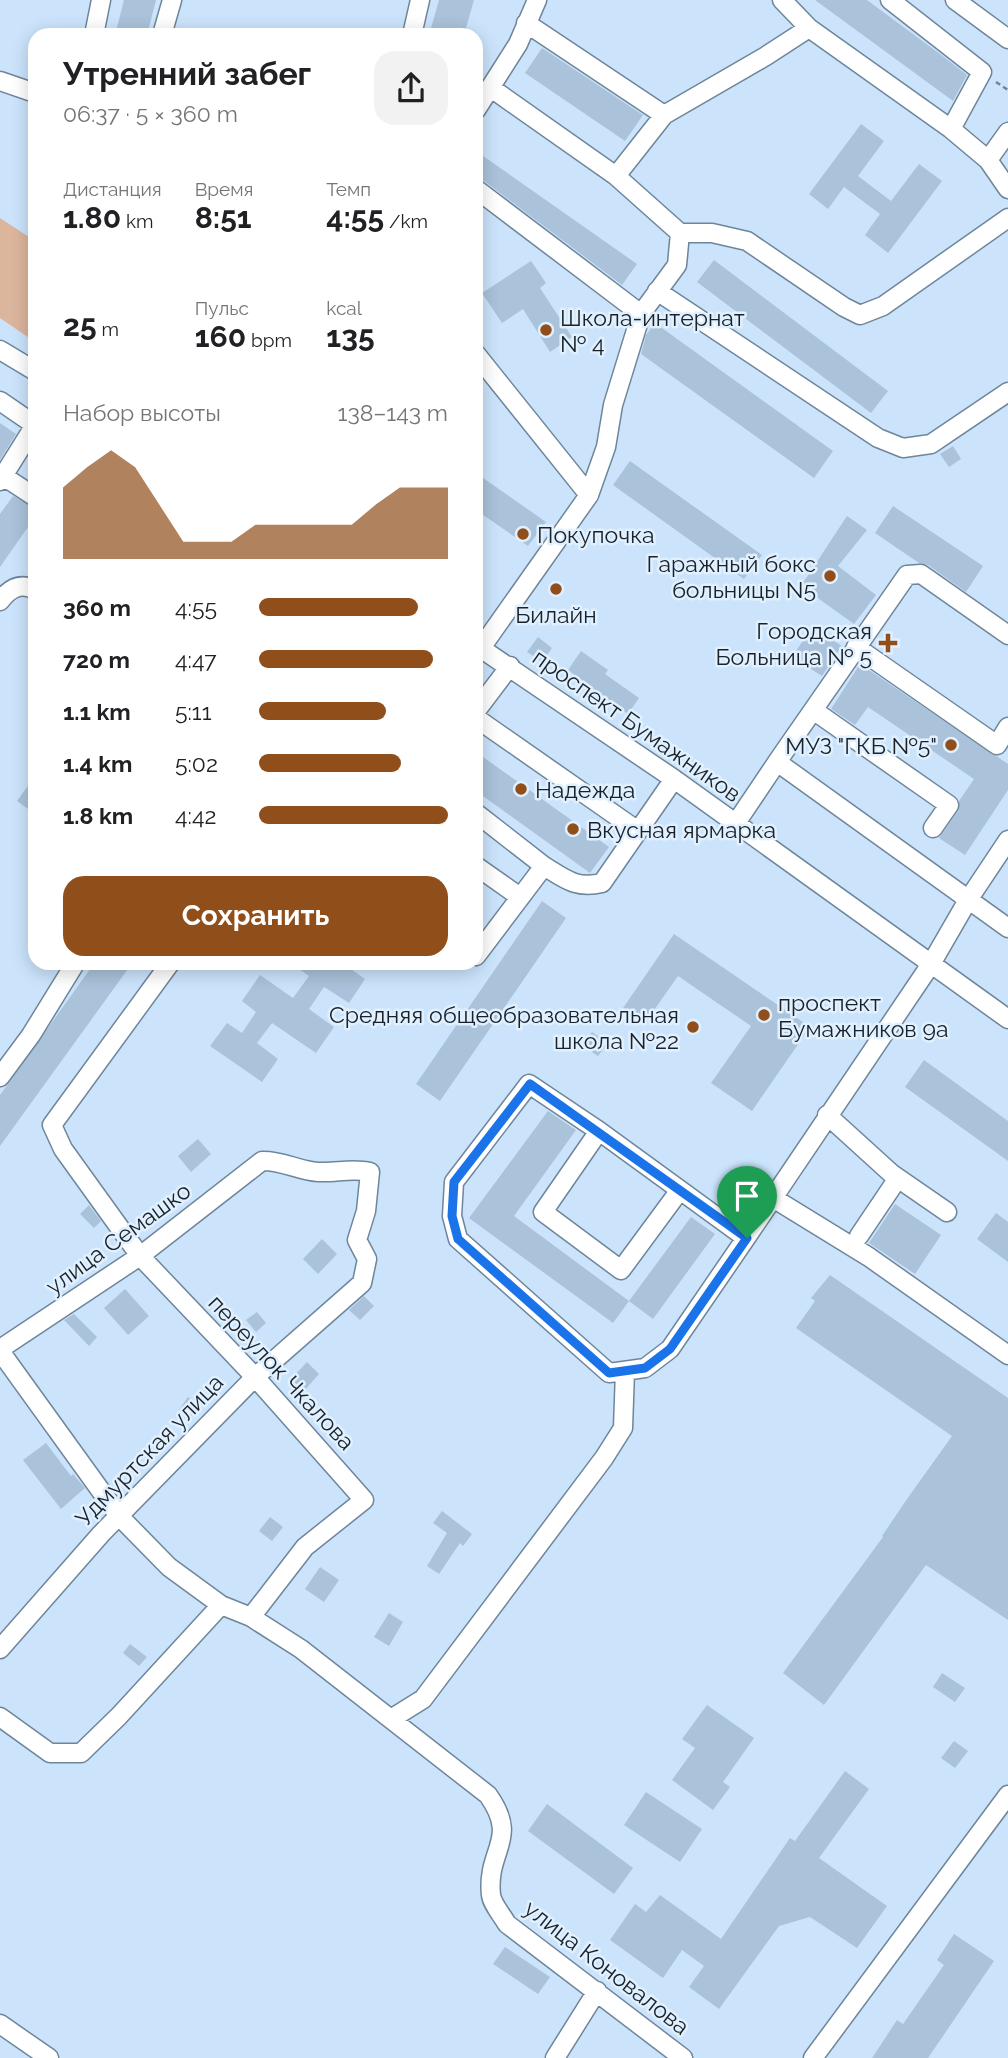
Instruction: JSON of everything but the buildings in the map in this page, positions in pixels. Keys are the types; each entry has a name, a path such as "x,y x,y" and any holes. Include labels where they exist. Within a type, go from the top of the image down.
{"street":[{"path":"95,28 101,0"},
{"path":"164,28 172,0"},
{"path":"414,28 420,0"},
{"path":"483,100 518,44 537,0"},
{"path":"782,0 809,28 951,129 988,160 1008,189"},
{"path":"890,0 982,72 951,129"},
{"path":"955,0 1008,39"},
{"path":"526,23 664,115"},
{"path":"616,176 664,115 809,28"},
{"path":"3,82 28,91"},
{"path":"491,88 616,176 680,233 712,233 747,241 860,315 883,306 1008,218"},
{"path":"988,160 1008,132"},
{"path":"483,194 641,314"},
{"path":"483,641 589,495 606,447 613,405 641,314 677,265 680,233"},
{"path":"657,291 878,438 903,448 931,444 1008,393"},
{"path":"0,350 28,367"},
{"path":"483,363 589,495"},
{"path":"0,401 28,420"},
{"path":"28,436 2,478 28,493"},
{"path":"736,823 907,575 922,574 1008,635"},
{"path":"0,601 14,587 28,586"},
{"path":"856,647 997,745 1008,727"},
{"name":"проспект Бумажников","path":"483,649 674,779 1008,1019"},
{"path":"483,702 510,666"},
{"path":"813,710 949,805 933,828"},
{"path":"483,723 638,831"},
{"path":"777,762 1008,928"},
{"path":"483,818 544,866 573,884 587,887 602,883 674,779"},
{"path":"747,1238 530,1084 454,1182 452,1216 458,1239 609,1373 645,1368 670,1349 747,1238 827,1115 931,964 968,900 1008,840"},
{"path":"483,947 544,866"},
{"path":"483,871 520,897"},
{"path":"0,1077 31,1035 71,970"},
{"name":"переулок Чкалова","path":"165,970 52,1125 63,1149 140,1256 255,1377 364,1500 305,1547 251,1617"},
{"path":"827,1115 898,1178 947,1212"},
{"path":"599,1131 543,1212 621,1270 680,1190"},
{"name":"улица Семашко","path":"0,1350 140,1256 262,1161"},
{"name":"Удмуртская улица","path":"0,1649 119,1516 255,1377 362,1283 367,1259 357,1240 366,1211 370,1172 356,1169 319,1172 262,1161"},
{"path":"859,1236 898,1178"},
{"path":"772,1198 869,1257 1008,1355"},
{"name":"улица Коновалова","path":"0,1350 119,1516 169,1567 221,1605 251,1617 301,1649 488,1795 500,1812 504,1832 492,1867 491,1898 507,1924 683,2058"},
{"path":"391,1719 423,1699 604,1458 623,1429 625,1371"},
{"path":"0,1717 50,1753 81,1753 120,1716 221,1605"},
{"path":"813,2058 1008,1796"},
{"path":"555,2058 597,1991"},
{"path":"0,2024 28,2052 49,2058"}],"shaded area":[{"path":"0,218 28,236 28,337 0,318"}],"place":[{"name":"Школа-интернат № 4","path":"546,330"},
{"name":"Покупочка","path":"523,534"},
{"name":"Гаражный бокс больницы N5","path":"830,576"},
{"name":"Билайн","path":"556,589"},
{"name":"Городская Больница № 5","path":"888,643"},
{"name":"МУЗ \"ГКБ №5\"","path":"951,745"},
{"name":"Надежда","path":"521,789"},
{"name":"Вкусная ярмарка","path":"573,829"},
{"name":"проспект Бумажников 9а","path":"764,1015"},
{"name":"Средняя общеобразовательная школа №22","path":"693,1027"}],"route":[{"path":"530,1084 747,1238 670,1349 645,1368 609,1373 458,1239 452,1216 454,1182 530,1084"}]}
